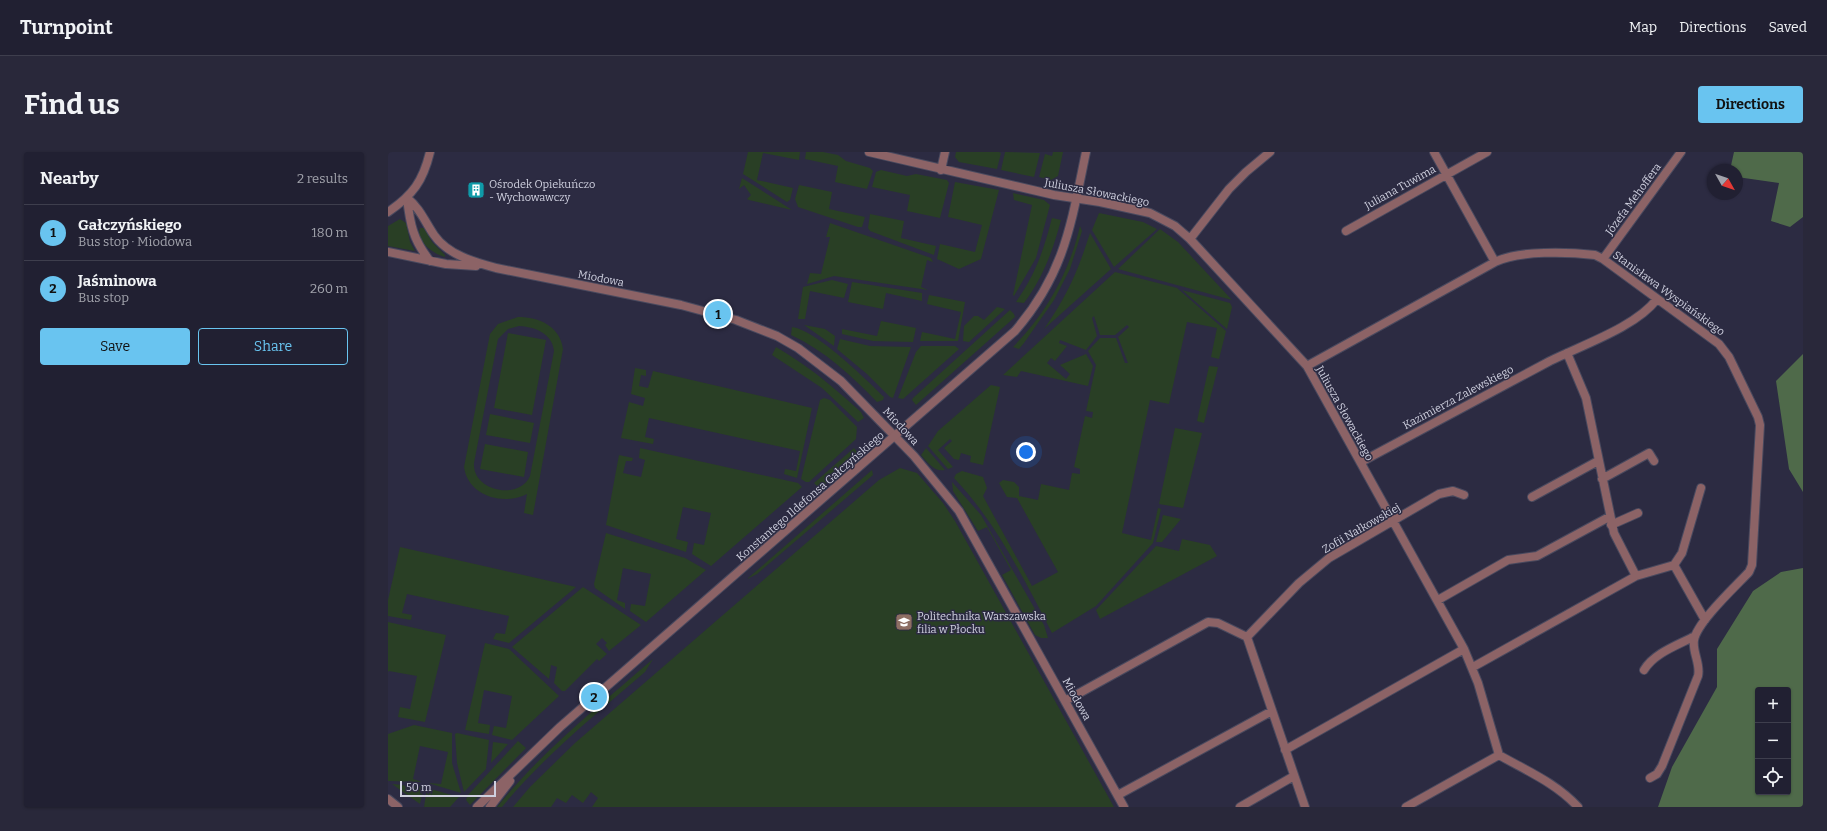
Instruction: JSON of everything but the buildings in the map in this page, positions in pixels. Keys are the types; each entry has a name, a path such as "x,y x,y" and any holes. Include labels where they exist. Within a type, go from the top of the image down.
{"street":[{"path":"388,212 407,198 424,173 430,152"},
{"name":"Juliusza Słowackiego","path":"869,152 941,170 1054,195 1077,198 1150,213 1175,226 1190,239 1307,366 1438,600 1473,667 1499,755"},
{"path":"941,170 945,152"},
{"name":"Konstantego Ildefonsa Gałczyńskiego","path":"477,807 560,727 896,437 1015,331 1040,299 1060,259 1077,198 1086,152"},
{"path":"1190,239 1229,189 1246,172 1270,152"},
{"path":"1434,152 1495,262"},
{"name":"Juliana Tuwima","path":"1346,231 1487,152"},
{"name":"Józefa Mehoffera","path":"1604,259 1681,152"},
{"path":"407,198 413,233 420,248 430,260"},
{"path":"407,198 416,205 435,237 450,249 468,260 496,268"},
{"path":"388,252 430,260 496,268"},
{"name":"Stanisława Wyspiańskiego","path":"1307,366 1495,262 1505,257 1520,254 1587,254 1604,259 1724,349 1758,417 1760,425 1752,565 1749,572 1705,620 1695,636 1654,658 1648,662 1644,670"},
{"name":"Miodowa","path":"496,268 681,305 718,314 757,327 798,348 822,365 862,401 896,437 932,476 959,511 1124,807"},
{"name":"Kazimierza Zalewskiego","path":"1360,462 1567,353 1591,342 1640,315 1650,308 1657,299"},
{"path":"1567,353 1586,398 1610,521 1636,576"},
{"path":"1602,479 1650,453 1654,461"},
{"path":"1532,497 1598,461"},
{"path":"1473,667 1636,576 1674,565 1682,553 1701,488"},
{"name":"Zofii Nałkowskiej","path":"1247,637 1299,583 1330,558 1439,494 1453,491 1464,495"},
{"path":"1438,600 1508,560 1537,556 1610,521 1638,514"},
{"path":"1674,565 1705,620"},
{"path":"1066,701 1208,622 1218,623 1247,637 1305,807"},
{"path":"1650,778 1657,774 1662,766 1698,676 1699,667 1693,642 1695,636"},
{"path":"1285,750 1464,649"},
{"path":"1118,795 1272,712"},
{"path":"1406,807 1499,755 1553,784 1568,796 1578,807"},
{"name":"Konstantego Ildefonsa Gałczyńskiego","path":"490,807 526,760"},
{"path":"1240,807 1294,776"},
{"path":"388,799 398,807"}],"green space":[{"path":"748,152 800,152 799,160 763,153 757,180 793,188 790,200 787,202 743,174"},
{"path":"806,152 823,152 838,155 846,161 870,168 873,171 867,189 835,182 838,166 805,159"},
{"path":"956,152 1001,153 997,169 959,162 955,157"},
{"path":"1005,152 1040,153 1034,177 1001,170"},
{"path":"1053,152 1063,152 1058,176 1051,180 1039,177 1045,154 1052,156"},
{"path":"1734,152 1803,152 1803,217 1790,227 1771,221 1779,183 1743,178 1743,164 1731,164"},
{"path":"881,170 907,176 916,174 947,180 949,183 940,218 907,211 910,195 872,187 876,172"},
{"path":"742,178 792,210 747,199 751,195 744,185 739,189"},
{"path":"955,182 999,190 981,259 959,269 937,259 940,244 975,252 982,225 948,217"},
{"path":"799,185 832,192 829,209 865,217 862,227 798,207 795,199"},
{"path":"1013,193 1044,200 1050,205 1036,258 1014,296 1032,205 1014,200"},
{"path":"1099,213 1143,222 1157,229 1114,267 1092,230"},
{"path":"870,214 904,221 901,238 936,246 934,255 870,231 868,228"},
{"path":"1052,218 1061,220 1047,263 1037,284 1024,303 1016,302 1034,272"},
{"path":"400,219 406,223 410,242 415,251 388,246 388,226"},
{"path":"830,223 931,258 933,262 927,260 921,287 928,290 834,276 807,284 810,273 821,274 830,237 826,237"},
{"path":"1080,226 1082,231 1070,269 1054,300 1019,349 1013,347 1036,320 1055,291 1070,260"},
{"path":"420,228 424,228 432,242 445,255 445,257 426,246 420,238"},
{"path":"1160,229 1178,242 1232,300 1118,269"},
{"path":"1090,233 1111,269 1044,329 1071,283"},
{"path":"1115,272 1177,288 1226,331 1219,359 1211,357 1217,328 1187,322 1169,404 1150,400 1122,533 1151,540 1158,508 1161,509 1153,543 1096,606 1052,633 1020,572 996,532 969,495 954,478 956,474 962,471 983,477 987,488 983,496 1032,586 1058,572 1017,498 1007,497 999,483 1003,480 1014,482 1019,487 1019,496 1038,500 1041,484 1069,490 1072,473 1080,474 1080,469 1074,467 1085,416 1092,418 1093,412 1086,411 1096,365 1088,351 1100,338 1116,338 1125,363 1128,363 1118,337 1129,327 1127,325 1115,335 1100,335 1094,316 1092,318 1097,336 1086,350 1060,340 1059,343 1067,346 1055,361 1051,358 1047,363 1066,379 1070,374 1060,365 1086,354 1093,366 1088,386 1021,371 1017,377 1003,375"},
{"path":"832,280 848,284 844,298 810,291 805,319 798,319 803,287"},
{"path":"852,282 922,293 922,301 886,293 883,309 848,302"},
{"path":"1182,290 1230,303 1232,307 1227,329"},
{"path":"929,295 965,302 958,341 920,341 922,332 955,339 961,312 927,304"},
{"path":"997,307 1005,309 969,342 963,341 964,326 974,316 978,316 984,320"},
{"path":"1010,310 1015,317 916,405 912,400 913,398"},
{"path":"518,317 526,317 541,321 547,324 558,334 563,349 533,515 524,513 527,494 508,499 488,496 472,485 467,477 464,467 490,334 498,324","holes":["519,326 542,332 550,340 554,351 530,476 524,484 516,488 507,490 497,489 488,486 480,480 475,473 474,463 498,339 508,329"]},
{"path":"881,321 916,328 913,342 873,341 842,334 842,329 877,336"},
{"path":"804,325 825,329 835,336 834,346"},
{"path":"792,327 802,330 814,337 840,356 884,397 883,400 877,402 837,364 815,348 791,335"},
{"path":"508,333 546,340 532,415 494,408"},
{"path":"840,339 870,346 911,347 893,398 890,397 867,374 837,349"},
{"path":"921,346 955,346 959,349 903,399 898,398 916,352"},
{"path":"776,347 820,377 861,412 864,418 858,422 822,388 772,355"},
{"path":"1803,354 1803,492 1789,469 1776,381"},
{"path":"1209,366 1218,367 1204,423 1197,421"},
{"path":"635,368 646,370 646,376 641,375 639,386 648,388 653,371 812,408 797,478 784,474 785,469 796,471 800,451 649,418 645,437 654,439 653,444 621,438 629,402 643,406 645,398 631,394"},
{"path":"991,385 1000,387 983,465 970,462 971,456 961,453 959,460 954,459 944,448 952,441 950,439 938,450 953,467 948,469 928,446 938,431"},
{"path":"824,398 830,400 857,427 856,439 809,482 806,482 801,479 820,400"},
{"path":"490,414 534,423 530,443 486,435"},
{"path":"1175,428 1202,433 1183,508 1159,504"},
{"path":"485,444 528,452 524,477 480,469"},
{"path":"640,448 798,483 802,487 711,566 692,554 694,543 704,545 711,513 683,507 676,539 688,542 686,552 606,525 619,455 633,458 632,461 626,461 623,473 641,477 645,460 639,458"},
{"path":"854,448 859,454 820,489 814,483"},
{"path":"926,448 945,470 938,470 926,461 921,455"},
{"name":"Politechnika Warszawska filia w Płocku","path":"900,468 917,473 943,503 955,521 1114,807 592,807 598,798 591,792 583,803 572,795 566,803 557,798 551,807 513,807 530,787 575,743 879,480"},
{"path":"872,470 873,475 757,574 747,579"},
{"path":"952,482 981,515 1044,625 1048,638 1041,638 1035,635 1002,575 1011,570 987,527 978,531 953,491"},
{"path":"1163,515 1181,519 1162,542 1156,542"},
{"path":"606,533 685,558 706,570 646,622 630,611 631,604 645,606 651,574 623,568 617,600 625,603 625,609 595,588 594,584"},
{"path":"1182,539 1210,545 1217,556 1100,619 1096,610 1156,546 1179,551"},
{"path":"400,547 576,587 509,643 493,639 496,633 505,634 509,616 407,594 402,613 412,615 411,620 388,616 388,600"},
{"path":"1803,568 1803,807 1658,807 1672,767 1717,687 1717,649 1753,591 1781,572"},
{"path":"583,587 641,625 609,651 605,645 607,643 602,638 596,644 607,654 599,661 597,659 565,691 562,691 554,683 557,667 551,665 549,679 512,647"},
{"path":"388,622 446,635 425,722 398,717 400,707 410,709 417,676 388,672"},
{"path":"485,643 509,649 559,696 512,740 492,735 494,726 506,728 512,696 484,690 478,723 490,725 489,734 465,730"},
{"path":"653,659 645,672 553,753 518,788 502,807 497,807 514,786 552,748"},
{"path":"414,725 452,733 452,763 461,793 428,783 441,784 448,752 420,746 413,779 422,782 388,781 388,734"},
{"path":"457,733 489,740 486,769 464,792 457,763 455,734"},
{"path":"518,741 526,748 470,805 466,800 468,795"},
{"path":"493,742 508,744 491,763"},
{"path":"392,784 424,787 420,804"},
{"path":"427,788 459,797 450,807 424,807"}],"place":[{"name":"Ośrodek Opiekuńczo - Wychowawczy","path":"476,190"},
{"name":"Gałczyńskiego","path":"718,314"},
{"name":"Politechnika Warszawska filia w Płocku","path":"904,622"},
{"name":"Jaśminowa","path":"594,697"}]}
